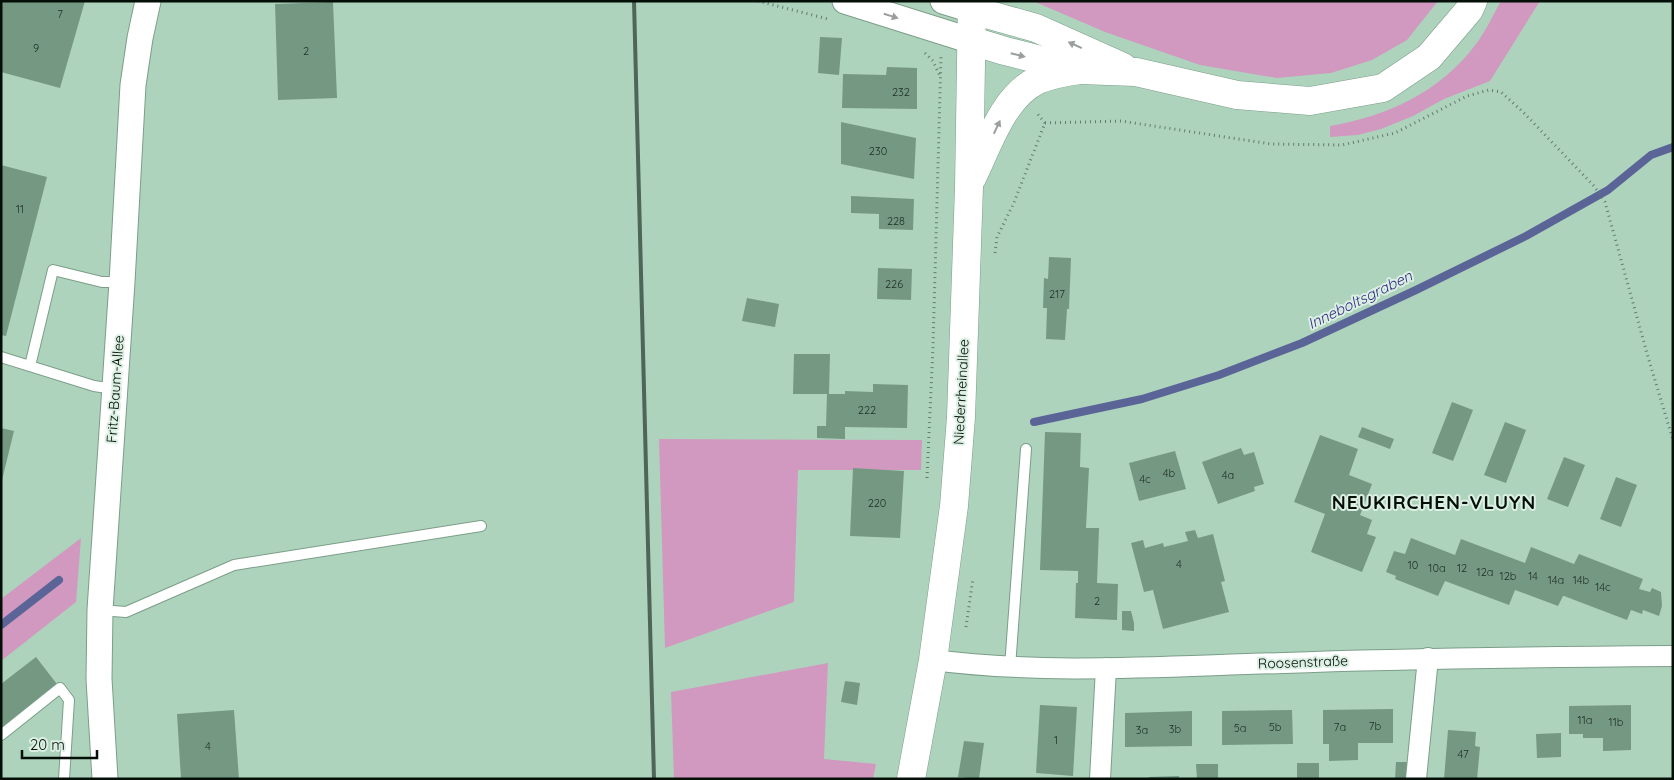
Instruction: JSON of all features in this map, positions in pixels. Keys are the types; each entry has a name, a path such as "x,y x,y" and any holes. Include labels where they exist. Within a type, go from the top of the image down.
{"main road":[{"path":"969,187 1003,114 1021,92 1036,81 1054,74 1080,70 1136,72 1237,95 1310,101 1383,88 1429,57 1469,10 1473,1"},
{"name":"Niederrheinallee","path":"911,779 933,660 954,506 961,417 969,187 972,5"},
{"path":"972,5 1036,28 1136,72"},
{"path":"972,41 1080,70"}],"street":[{"name":"Fritz-Baum-Allee","path":"105,779 99,679 100,610 133,85 148,1"},
{"path":"845,1 972,41"},
{"path":"943,1 972,5"},
{"name":"Roosenstraße","path":"933,660 1010,667 1106,668 1428,658 1673,656"},
{"path":"1416,779 1428,658"},
{"path":"1100,779 1106,668"}],"lane":[{"path":"30,366 53,270 102,282 122,282"},
{"path":"1,357 94,386 115,389"},
{"path":"1010,667 1026,449"},
{"path":"100,610 126,612 234,565 481,526"},
{"path":"1,735 60,688 69,700 64,779"}],"path":[{"path":"927,481 941,77"},
{"path":"1045,123 1121,121 1271,144 1342,146 1395,133 1467,96 1489,90 1501,92 1523,112 1594,186 1605,202 1673,440"}],"shaded area":[{"path":"1033,1 1438,1 1407,40 1372,60 1331,73 1277,78 1200,65 1105,32"},
{"path":"1501,1 1540,1 1490,81 1444,99 1413,116 1381,129 1358,135 1330,137 1330,126 1372,116 1392,108 1411,99 1446,76 1476,44"},
{"path":"659,439 922,440 921,470 798,470 794,602 665,648"},
{"path":"81,538 76,602 1,661 1,599"},
{"path":"828,663 824,759 876,764 873,779 674,779 671,692"}],"building":[{"path":"1,1 85,1 60,88 1,72"},
{"path":"333,2 337,98 278,100 275,4"},
{"path":"820,37 842,38 839,75 818,73"},
{"path":"887,67 917,68 917,109 842,108 843,74 886,75"},
{"path":"841,122 916,138 914,179 841,164"},
{"path":"1,165 47,177 6,336 1,335"},
{"path":"851,196 914,199 913,230 879,229 879,214 851,213"},
{"path":"1049,257 1071,258 1069,309 1067,309 1065,340 1046,339 1047,308 1043,308 1044,278 1048,279"},
{"path":"878,268 912,269 911,300 877,299"},
{"path":"747,298 779,304 775,327 742,321"},
{"path":"794,354 830,354 829,394 845,394 845,391 873,392 873,384 908,385 907,428 845,427 845,439 817,438 817,426 826,426 827,394 793,394"},
{"path":"1452,402 1473,410 1453,461 1432,453"},
{"path":"1505,422 1526,430 1506,483 1484,475"},
{"path":"1362,427 1394,439 1390,449 1358,437"},
{"path":"1,428 14,431 2,480 1,480"},
{"path":"1045,432 1081,433 1080,467 1089,468 1086,528 1099,528 1097,583 1118,584 1117,620 1075,618 1078,571 1040,570"},
{"path":"1320,435 1358,449 1349,475 1372,484 1360,515 1372,520 1367,534 1376,537 1362,572 1311,552 1325,514 1294,502"},
{"path":"1241,448 1244,455 1254,452 1264,484 1254,487 1255,491 1218,504 1202,462"},
{"path":"1175,451 1186,489 1139,501 1129,463"},
{"path":"1564,457 1585,465 1568,507 1547,499"},
{"path":"853,468 904,471 900,538 850,536"},
{"path":"1616,477 1637,485 1621,527 1600,519"},
{"path":"1195,530 1198,538 1213,534 1225,581 1221,582 1229,612 1163,629 1153,590 1144,592 1131,543 1143,540 1145,548 1163,543 1164,547 1188,541 1185,532"},
{"path":"1411,538 1455,555 1461,539 1525,563 1531,547 1574,564 1579,554 1643,579 1639,589 1650,592 1652,588 1661,592 1662,606 1659,616 1643,610 1642,614 1631,610 1627,620 1564,596 1558,606 1515,590 1509,605 1445,581 1438,596 1395,579 1396,576 1386,572 1394,551 1405,554"},
{"path":"1122,611 1131,611 1134,631 1122,630"},
{"path":"36,657 60,688 1,735 1,684"},
{"path":"845,681 860,683 857,705 841,702"},
{"path":"1040,705 1077,707 1073,776 1036,773"},
{"path":"1631,705 1631,750 1603,751 1603,738 1583,738 1583,734 1569,734 1569,706"},
{"path":"1393,709 1393,743 1358,743 1358,760 1329,761 1329,744 1323,744 1323,710"},
{"path":"234,710 239,779 181,779 177,714"},
{"path":"1292,710 1293,744 1222,745 1222,711"},
{"path":"1192,711 1192,746 1125,747 1125,713"},
{"path":"1448,730 1476,732 1475,746 1480,747 1477,779 1444,779"},
{"path":"1561,733 1561,757 1537,758 1536,734"},
{"path":"964,741 984,743 979,779 958,777"},
{"path":"1396,762 1407,762 1406,779 1395,779"},
{"path":"1297,763 1319,763 1319,779 1297,779"},
{"path":"1196,764 1218,764 1218,779 1197,779"},
{"path":"1179,776 1179,779 1149,779 1149,777"}],"waterway":[{"name":"Inneboltsgraben","path":"1034,422 1142,399 1219,375 1302,343 1526,236 1608,190 1651,155 1673,147"},
{"name":"Inneboltsgraben","path":"1,625 59,580"}],"railway":[{"path":"634,1 654,779"}],"district":[{"name":"NEUKIRCHEN-VLUYN","path":"1434,502"}]}
